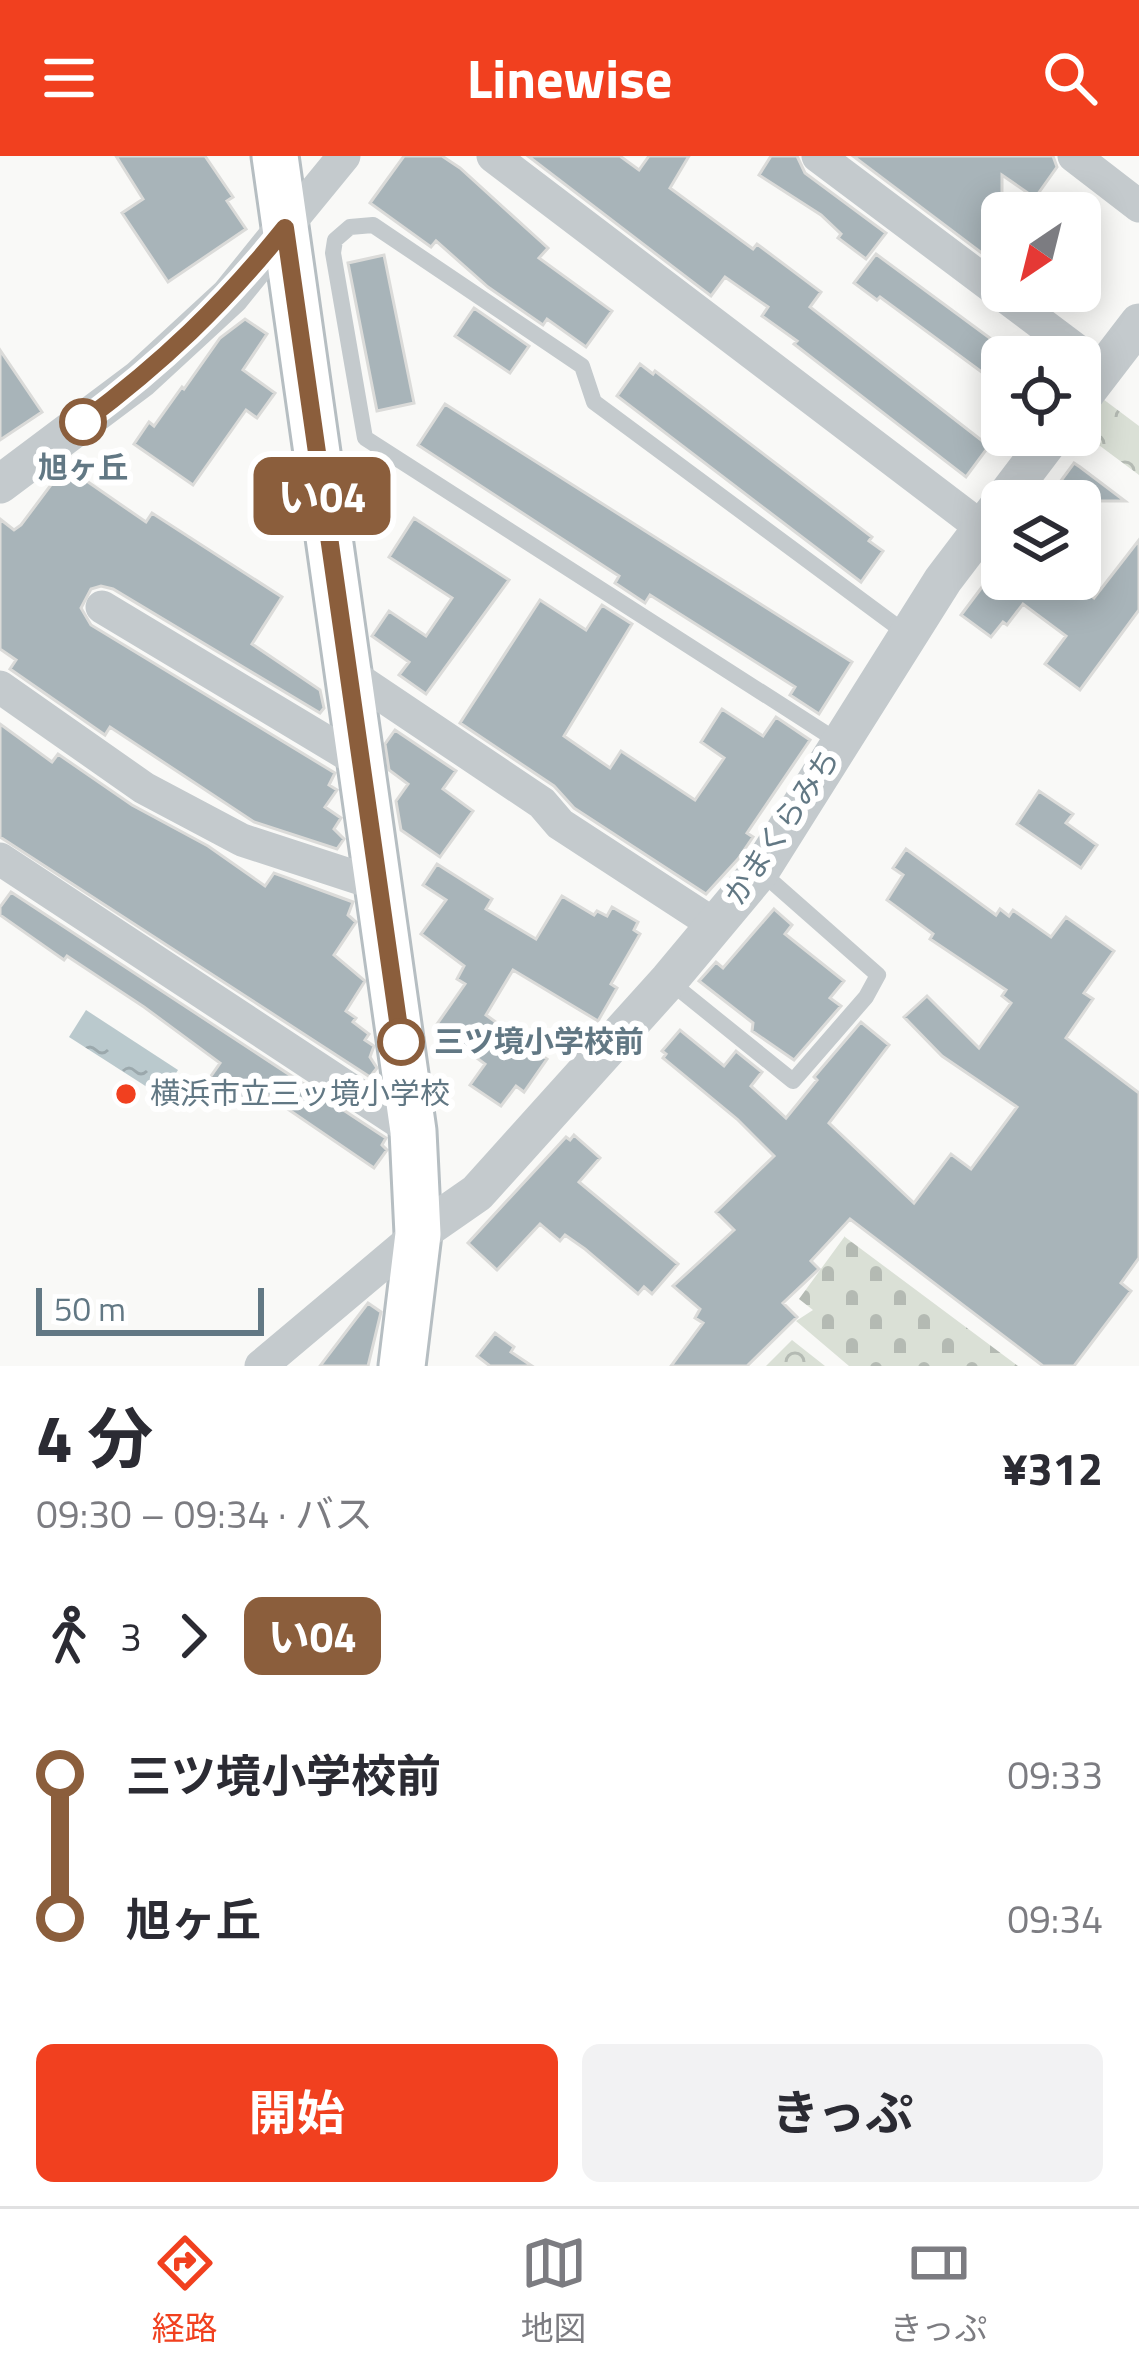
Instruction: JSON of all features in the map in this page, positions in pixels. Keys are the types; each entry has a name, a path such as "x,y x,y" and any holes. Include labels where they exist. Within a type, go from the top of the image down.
{"main road":[{"path":"275,156 413,1131 418,1234 403,1366"}],"street":[{"path":"0,484 140,379 230,296 344,156"},
{"path":"493,156 981,527"},
{"path":"818,156 1033,336"},
{"path":"1074,156 1139,206"},
{"path":"1101,373 1139,323"},
{"name":"かまくらみち","path":"1018,480 1037,456"},
{"name":"かまくらみち","path":"418,1234 477,1193 669,980 760,871 981,527"},
{"path":"102,607 360,762"},
{"path":"347,671 542,803 560,824 715,925"},
{"path":"0,687 144,788 242,840 380,885"},
{"path":"0,859 413,1131"},
{"path":"261,1366 418,1234"}],"lane":[{"path":"840,742 365,439 333,253 335,240 350,227 373,225 582,366 594,402 908,635"},
{"path":"669,980 793,1082 866,997 878,975 760,871"}],"green space":[{"path":"1101,402 1139,426 1139,475 1101,447"},
{"path":"845,1236 1018,1366 849,1366 796,1321 813,1310 799,1299"},
{"path":"792,1340 825,1366 766,1366"}],"water":[{"path":"86,1010 178,1070 161,1096 69,1037"}],"building":[{"path":"116,156 205,156 233,197 227,201 246,229 168,282 122,213 143,199"},
{"path":"404,156 442,156 460,168 548,248 539,258 612,311 586,347 547,319 543,325 488,287 436,241 431,247 370,203"},
{"path":"528,156 620,156 639,170 649,156 689,156 670,188 821,292 810,307 981,440 982,456 966,477 794,344 797,341 762,316 768,307 725,277 711,296"},
{"path":"771,156 797,156 805,173 886,233 866,259 838,238 841,234 821,215 759,175"},
{"path":"853,156 1053,156 1057,167 1039,192 1026,192 1002,175 1002,192 981,192 981,252"},
{"path":"876,254 987,336 981,336 981,372 880,297 877,300 854,283"},
{"path":"384,255 414,403 377,411 348,263"},
{"path":"474,308 529,346 510,373 455,336"},
{"path":"245,319 267,334 243,370 275,393 257,418 246,410 193,485 134,444 149,422 154,426 220,338"},
{"path":"0,350 42,412 0,440"},
{"path":"640,364 872,537 869,541 883,551 861,582 617,396"},
{"path":"445,404 852,662 819,714 790,695 795,687 650,595 645,603 615,583 619,576 418,445"},
{"path":"1074,463 1097,480 1061,480"},
{"path":"65,466 146,522 152,513 282,597 252,644 320,690 324,708 320,713 113,589 91,589 81,608 91,625 335,773 329,785 337,790 325,807 341,818 334,829 344,839 337,849 254,822 110,727 105,735 10,669 16,660 0,649 0,519 14,530 21,525"},
{"path":"1101,483 1125,501 1101,501"},
{"path":"414,518 509,580 426,694 399,675 409,662 372,636 389,611 426,636 452,598 389,557"},
{"path":"1139,540 1139,610 1080,690 1045,664 1066,636 1023,604 991,637 961,615 981,588 981,600 1101,600 1101,589"},
{"path":"540,600 586,630 602,605 632,624 564,736 610,768 621,751 695,800 724,758 701,742 722,709 763,736 776,717 810,740 747,833 753,837 706,894 574,808 554,786 460,723"},
{"path":"0,724 52,762 58,754 265,886 274,873 353,902 348,915 356,922 334,955 365,981 346,1011 374,1046 370,1057 377,1068 370,1077 0,837"},
{"path":"395,730 456,771 443,789 473,811 440,857 401,830 396,801 408,784 389,770 385,744"},
{"path":"1039,791 1073,814 1066,823 1097,845 1081,868 1017,824"},
{"path":"906,849 996,915 1000,909 1009,916 1013,910 1051,937 1066,917 1114,951 1084,993 1093,999 1066,1038 1139,1093 1139,1258 1121,1283 1131,1291 1074,1366 1043,1366 850,1219 811,1261 819,1269 783,1303 797,1317 747,1366 671,1366 703,1323 695,1318 700,1309 673,1286 734,1230 716,1212 774,1156 663,1058 662,1051 680,1030 724,1066 736,1051 762,1072 751,1086 786,1118 861,1022 889,1045 829,1123 914,1203 951,1154 971,1169 1017,1107 942,1056 904,1017 927,996 979,1048 1011,1003 1002,996 1006,990 930,939 933,934 887,900 903,875 893,868"},
{"path":"437,864 492,899 486,909 536,939 562,896 594,915 597,911 607,916 612,907 638,922 634,930 640,934 611,984 617,988 598,1021 513,970 486,1015 547,1059 524,1092 516,1086 501,1106 470,1085 485,1064 435,1027 465,984 457,979 464,966 421,934 446,900 423,885"},
{"path":"11,892 386,1138 382,1145 387,1150 374,1168 257,1088 245,1105 209,1079 220,1063 144,1007 0,915"},
{"path":"774,909 792,925 785,934 844,981 830,998 841,1006 794,1060 752,1031 753,1023 699,981 716,962 723,968"},
{"path":"574,1135 600,1158 579,1182 678,1264 652,1294 644,1287 638,1294 585,1249 565,1235 560,1241 540,1224 497,1270 468,1243 566,1137 570,1140"},
{"path":"368,1303 381,1312 368,1366 320,1366"},
{"path":"495,1333 532,1366 490,1366 477,1356"}],"bus line":[{"name":"い04","path":"83,422 140,379 230,296 285,228 401,1042"}],"place":[{"name":"旭ヶ丘","path":"83,422"},
{"name":"三ツ境小学校前","path":"401,1042"},
{"name":"横浜市立三ッ境小学校","path":"126,1094"}]}
